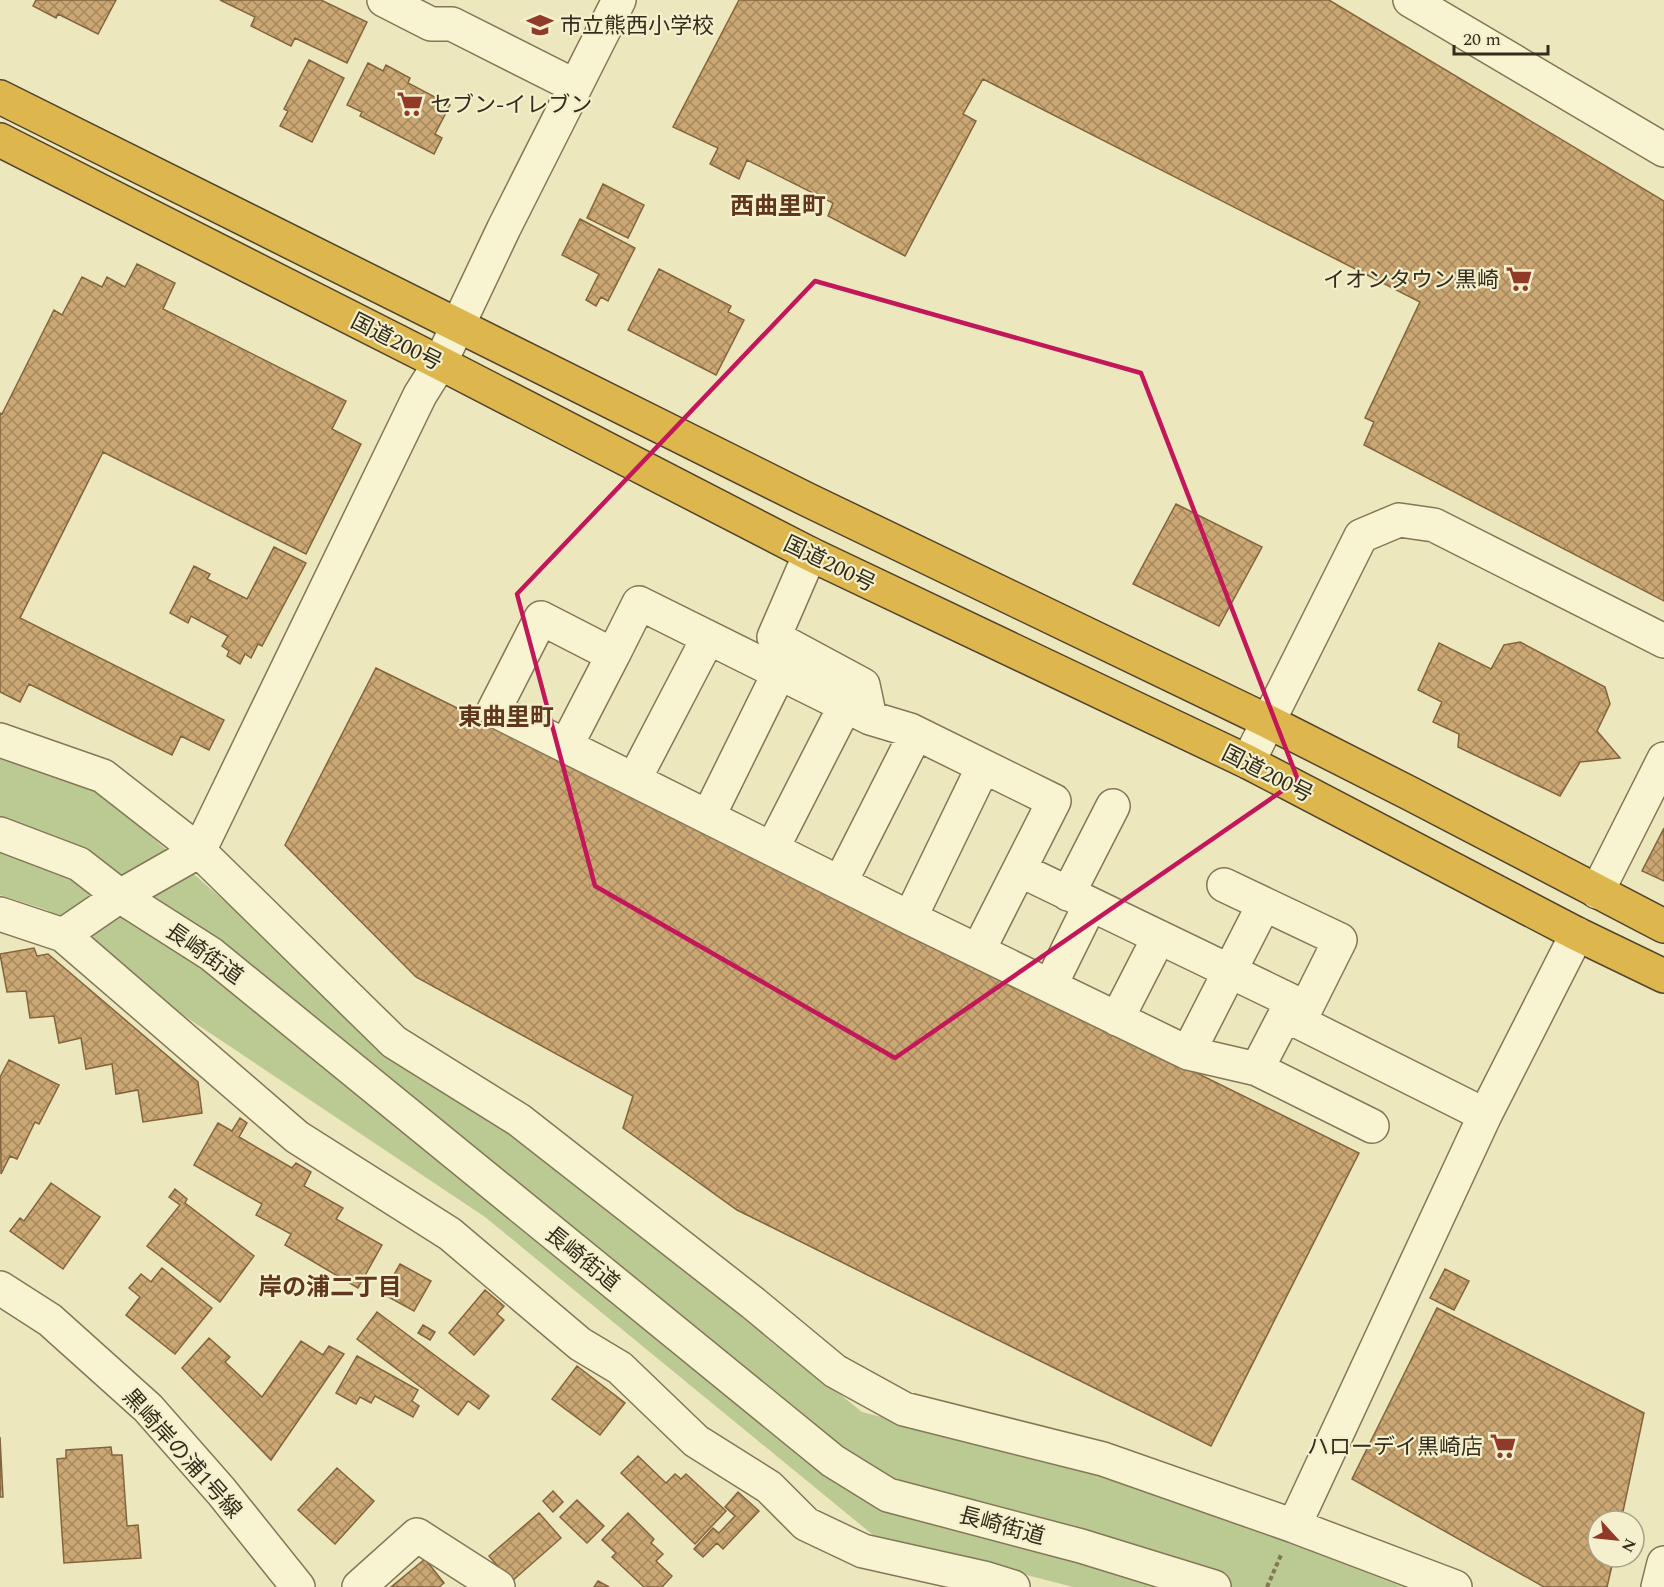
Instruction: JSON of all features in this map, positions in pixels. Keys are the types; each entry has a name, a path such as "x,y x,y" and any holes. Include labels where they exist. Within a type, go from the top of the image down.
{"highway":[{"name":"国道200号","path":"0,97 808,500 1267,721 1664,926"},
{"name":"国道200号","path":"0,140 810,554 1248,762 1577,934 1664,976"}],"street":[{"path":"384,0 431,24 452,24 575,86"},
{"path":"63,934 120,896 199,851 415,406 440,363 619,0"},
{"path":"1410,0 1664,150"},
{"path":"1248,762 1362,536 1399,520 1434,525 1664,640"},
{"path":"772,849 857,712 863,685 774,637 810,554"},
{"path":"566,746 639,603 857,712 916,733 1054,801 978,951"},
{"path":"613,654 541,618 494,710 910,918 1188,1053 1257,1069 1372,1126"},
{"path":"634,780 708,638"},
{"path":"708,817 779,673"},
{"path":"840,883 916,733"},
{"path":"0,740 102,776 199,851 394,1042 519,1120 753,1303 835,1371 904,1409 1103,1459 1294,1526 1455,1587"},
{"path":"1597,892 1664,759"},
{"path":"910,918 983,766"},
{"path":"1050,986 1113,806"},
{"name":"長崎街道","path":"0,834 80,864 120,896 212,954 833,1461 888,1495 1081,1546 1214,1587"},
{"path":"1020,870 1231,971 1296,1011 1485,1116"},
{"path":"1224,885 1340,940 1257,1069"},
{"path":"1188,1053 1264,904"},
{"path":"0,914 63,934 297,1137 450,1233 580,1344 620,1368 696,1441 769,1487 806,1524 863,1551 984,1578 1013,1587"},
{"path":"1294,1526 1485,1116 1577,934"},
{"path":"1118,1019 1159,937"},
{"name":"黒崎岸の浦1号線","path":"0,1288 50,1320 148,1408 221,1491 287,1585"},
{"path":"358,1587 417,1535 498,1587"},
{"path":"1658,1587 1664,1563"}],"highlighted area":[{"path":"815,281 1141,373 1298,780 895,1058 595,886 517,594"}],"green space":[{"path":"0,755 95,787 221,898 862,1412 1096,1472 1257,1530 1403,1587 1073,1587 873,1535 485,1217 153,995 47,910 0,895"}],"building":[{"path":"36,0 116,0 98,34 58,14 56,18 33,6"},
{"path":"220,0 321,0 367,22 347,63 295,38 291,46 251,26 255,17"},
{"name":"イオンタウン黒崎","path":"739,0 1329,0 1664,201 1664,601 1364,445 1374,422 1365,418 1420,302 983,79 963,114 976,121 905,256 828,216 833,203 747,160 739,179 710,164 718,148 673,127"},
{"path":"309,60 344,78 312,142 280,126 288,111 284,109"},
{"path":"368,63 383,71 386,65 410,78 408,83 450,105 435,134 442,138 434,154 360,116 362,112 347,105"},
{"path":"603,184 644,205 628,238 587,218"},
{"path":"580,219 635,248 608,301 601,297 596,306 586,300 599,274 562,255"},
{"path":"137,264 175,283 163,309 346,401 332,429 361,444 306,554 103,452 20,618 224,720 209,750 181,736 172,755 29,684 20,702 0,692 0,413 2,414 54,310 62,315 82,277 102,287 107,277 125,287"},
{"path":"659,269 731,306 728,312 744,320 716,375 628,330"},
{"path":"1176,504 1262,547 1219,626 1133,584"},
{"path":"274,547 306,563 262,646 258,644 251,658 245,654 240,664 227,656 229,651 222,646 228,636 191,616 188,623 170,613 194,566 210,574 207,579 247,599"},
{"path":"1520,642 1605,687 1610,704 1597,731 1620,758 1580,762 1560,796 1458,747 1459,734 1433,722 1442,702 1418,690 1439,643 1491,669 1504,645"},
{"path":"376,668 1359,1153 1211,1446 737,1210 623,1128 633,1096 416,977 285,845"},
{"path":"1664,828 1664,881 1642,871"},
{"path":"34,948 37,956 48,954 198,1082 202,1113 143,1122 138,1090 116,1094 112,1064 86,1069 81,1038 59,1043 54,1016 30,1018 26,991 7,992 0,954"},
{"path":"9,1060 59,1085 39,1124 35,1122 17,1159 10,1156 1,1174 0,1077"},
{"path":"240,1118 247,1123 239,1137 292,1168 296,1163 311,1172 304,1186 343,1208 336,1219 382,1245 358,1288 285,1245 291,1234 256,1215 262,1204 194,1165 218,1123 232,1131"},
{"path":"51,1183 100,1217 63,1269 10,1231 20,1218 24,1221"},
{"path":"175,1189 187,1199 185,1203 254,1256 220,1302 147,1246 180,1205 169,1197"},
{"path":"400,1264 431,1281 414,1311 383,1294"},
{"path":"162,1268 212,1308 175,1354 126,1315 140,1297 129,1288 141,1274 151,1282"},
{"path":"1445,1269 1469,1281 1454,1310 1430,1298"},
{"path":"485,1290 504,1306 497,1314 504,1320 474,1355 449,1333"},
{"name":"ハローデイ黒崎店","path":"1437,1308 1644,1413 1624,1509 1586,1509 1586,1569 1611,1569 1607,1587 1544,1587 1352,1479"},
{"path":"377,1312 489,1396 479,1409 468,1401 458,1415 357,1339"},
{"path":"423,1325 435,1332 430,1340 418,1333"},
{"path":"209,1338 230,1357 225,1362 262,1397 301,1341 323,1355 329,1346 344,1354 271,1460 182,1368"},
{"path":"357,1356 418,1390 412,1401 419,1406 413,1417 375,1396 371,1403 360,1397 356,1404 336,1393"},
{"path":"577,1366 625,1403 600,1435 552,1399"},
{"path":"0,1437 3,1497 0,1497"},
{"path":"111,1447 112,1455 122,1455 127,1526 138,1525 141,1558 64,1563 57,1459 66,1458 66,1450"},
{"path":"638,1456 666,1483 675,1474 681,1479 686,1474 726,1511 695,1544 621,1473"},
{"path":"337,1468 374,1501 335,1544 298,1510"},
{"path":"553,1491 563,1502 553,1512 543,1501"},
{"path":"738,1492 759,1511 723,1549 717,1543 703,1557 694,1549 713,1528 719,1533 735,1516 725,1507"},
{"path":"577,1500 604,1526 587,1543 560,1517"},
{"path":"539,1513 561,1538 511,1582 489,1556"},
{"path":"628,1513 654,1539 651,1543 663,1554 656,1561 672,1576 662,1587 644,1587 612,1557 616,1553 602,1540"},
{"path":"425,1559 444,1583 439,1587 391,1587"},
{"path":"598,1581 609,1587 594,1587"}],"place":[{"name":"市立熊西小学校","path":"540,25"},
{"name":"セブン-イレブン","path":"410,104"},
{"name":"イオンタウン黒崎","path":"1519,279"},
{"name":"ハローデイ黒崎店","path":"1503,1446"}],"district":[{"name":"西曲里町","path":"778,206"},
{"name":"東曲里町","path":"506,717"},
{"name":"岸の浦二丁目","path":"330,1287"}]}
